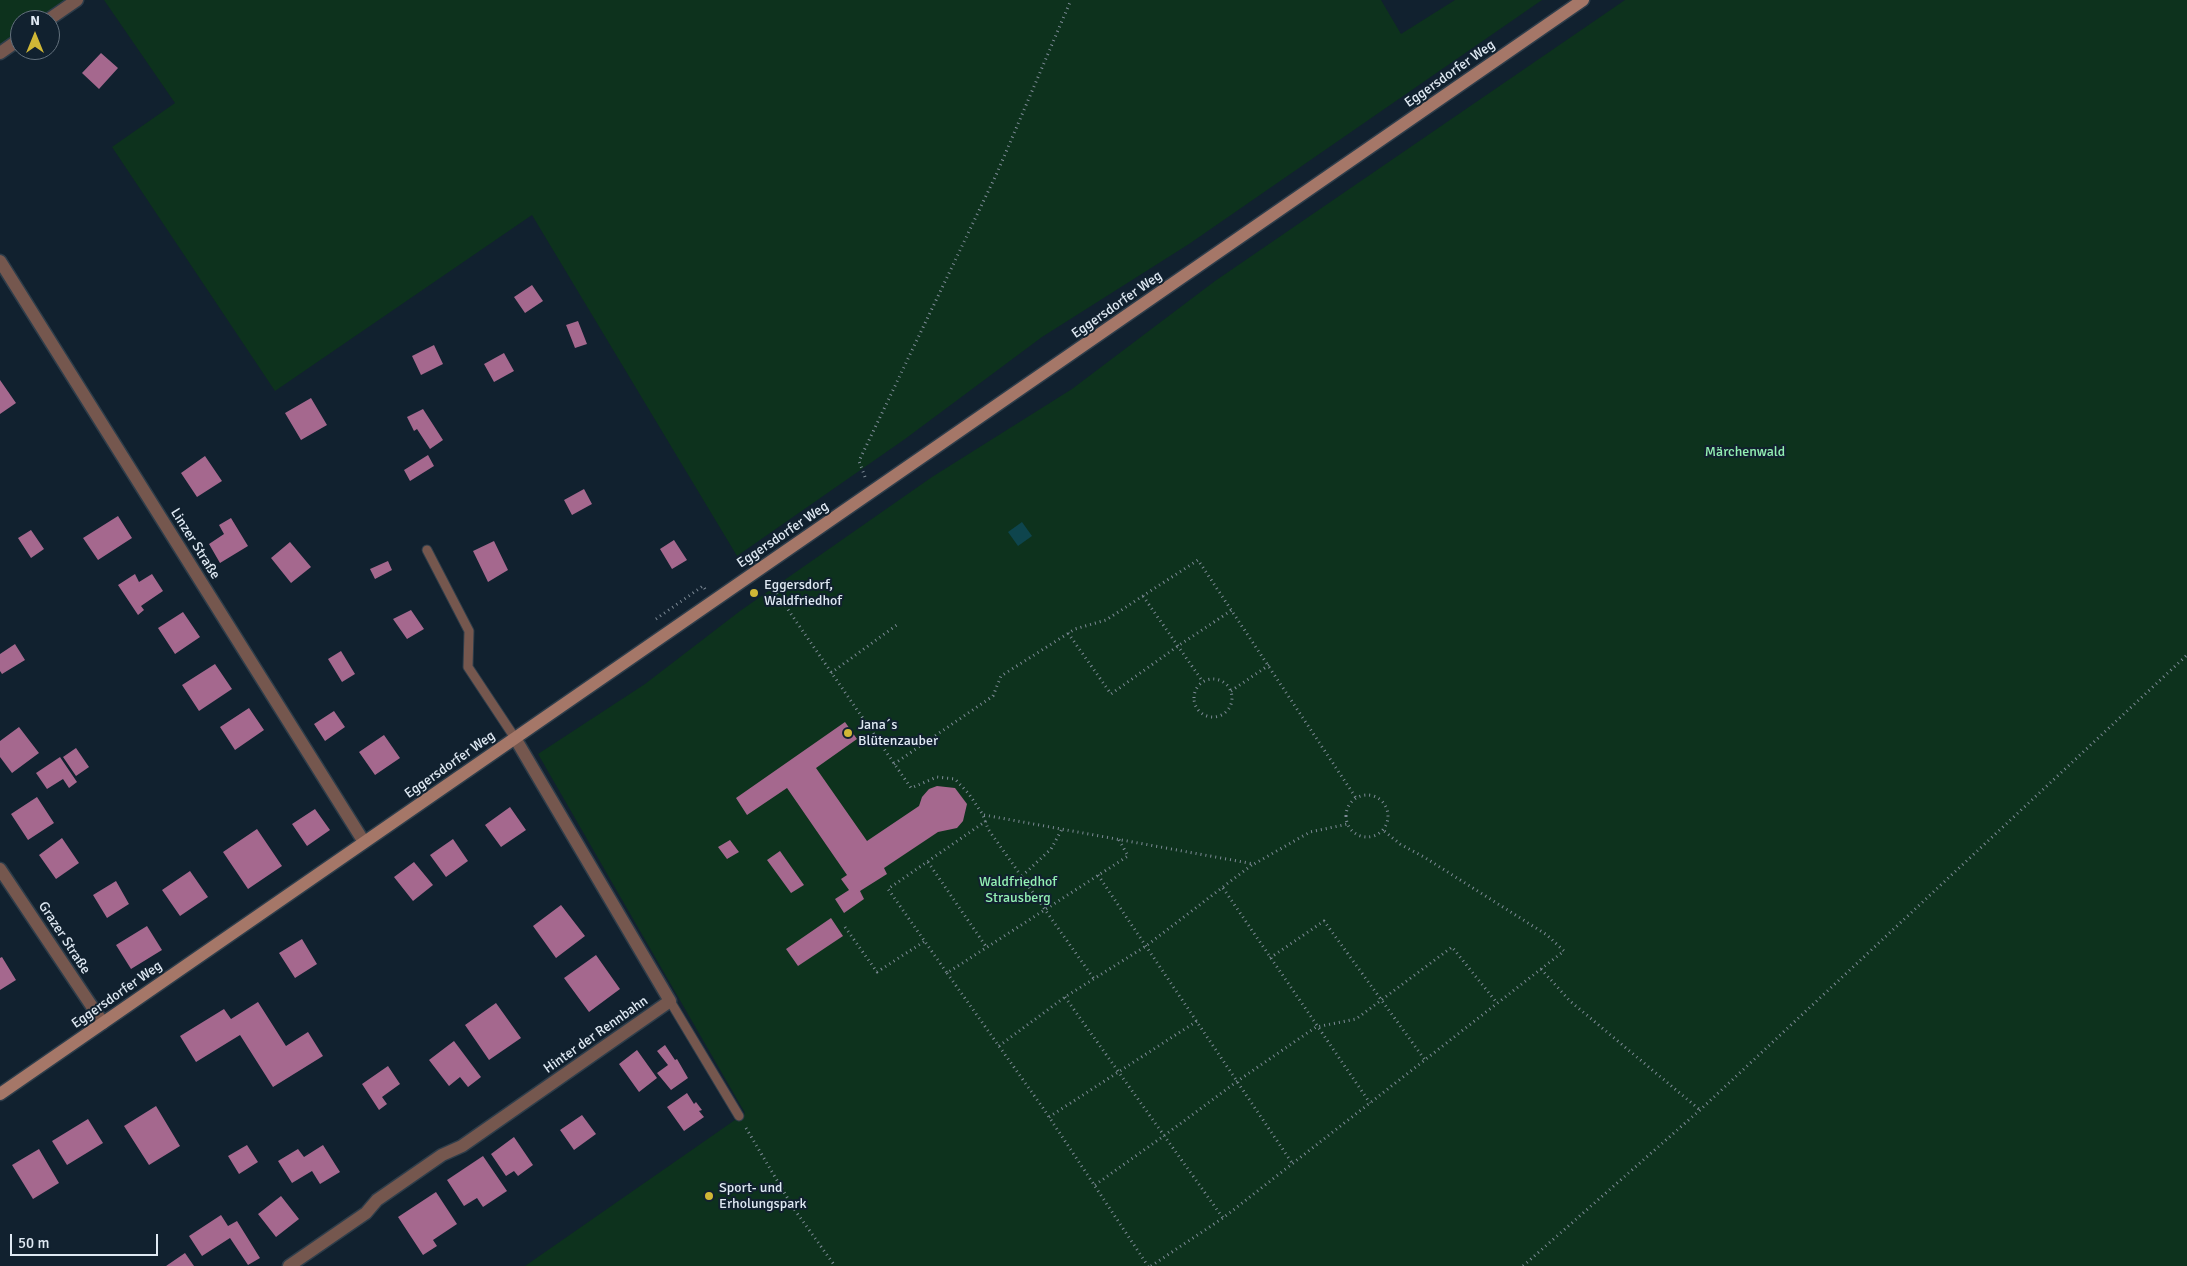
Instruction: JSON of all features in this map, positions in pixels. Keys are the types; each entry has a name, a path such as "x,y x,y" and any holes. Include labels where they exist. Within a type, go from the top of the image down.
{"main road":[{"name":"Eggersdorfer Weg","path":"0,1094 1584,0"}],"street":[{"path":"60,12 77,0"},
{"name":"Linzer Straße","path":"0,261 364,842"},
{"name":"Hinter der Rennbahn","path":"289,1266 366,1213 378,1200 434,1160 462,1146 670,1001 515,738"},
{"name":"Grazer Straße","path":"0,868 103,1023"}],"lane":[{"path":"427,550 470,631 468,667 515,738"},
{"path":"670,1001 739,1116"}],"path":[{"path":"872,492 859,461 997,173 1071,0"},
{"path":"894,764 993,696 1001,676 1075,629 1106,620 1198,560 1356,798"},
{"path":"771,585 911,788 937,777 956,779 970,794 983,815 988,829 1094,979"},
{"path":"1143,596 1203,682"},
{"path":"1068,633 1111,694 1232,610"},
{"path":"831,673 898,624"},
{"path":"1523,1266 1700,1110 2187,655"},
{"path":"1231,690 1269,665"},
{"path":"1217,679 1228,685 1231,690 1232,704 1224,714 1218,717 1204,715 1199,712 1194,700 1196,688 1203,682 1217,679"},
{"path":"1366,795 1373,796 1384,804 1388,817 1383,830 1364,837 1352,831 1348,824 1346,811 1356,798 1366,795"},
{"path":"983,815 1254,864"},
{"path":"986,822 888,889 1050,1117 1150,1266 1222,1218 1564,952 1547,935 1424,857 1400,844 1383,830"},
{"path":"999,1046 1065,997 1146,946 1254,864 1310,832 1348,824"},
{"path":"1022,876 1051,849 1062,829"},
{"path":"947,973 1128,856 1118,838"},
{"path":"928,862 987,948"},
{"path":"1098,875 1292,1163"},
{"path":"1222,888 1370,1103"},
{"path":"1270,958 1324,921 1424,1060"},
{"path":"844,927 877,972 925,941"},
{"path":"1095,1185 1165,1136 1237,1081 1316,1027 1356,1019 1452,947 1497,1003"},
{"path":"1541,969 1570,1001 1700,1110"},
{"path":"1065,997 1222,1218"},
{"path":"1050,1117 1197,1021"},
{"path":"739,1116 794,1209 835,1266"}],"green space":[{"path":"0,0 69,0 54,10 10,10 10,41 0,48"},
{"path":"104,0 1381,0 1401,34 1455,0 1542,0 1189,244 1042,337 905,439 737,556 532,215 275,391 112,147 175,103"},
{"name":"Märchenwald","path":"1625,0 2187,0 2187,1266 525,1266 745,1113 538,754 645,684 740,611 932,477 1072,389 1215,281"}],"shaded area":[{"path":"1022,522 1032,536 1018,546 1008,532"}],"building":[{"path":"101,53 118,68 99,89 82,73"},
{"path":"532,285 543,301 525,313 514,297"},
{"path":"578,321 587,344 575,348 566,325"},
{"path":"434,345 443,364 421,375 412,356"},
{"path":"504,353 514,371 494,382 484,364"},
{"path":"0,380 16,403 0,414"},
{"path":"311,398 327,425 301,440 285,413"},
{"path":"423,409 443,440 430,449 417,429 414,431 407,417"},
{"path":"428,455 434,466 410,481 404,470"},
{"path":"205,456 222,481 197,497 181,473"},
{"path":"584,489 592,504 572,515 564,500"},
{"path":"118,516 132,538 98,560 83,538"},
{"path":"231,518 248,546 220,563 209,544 224,534 219,525"},
{"path":"31,530 44,549 31,558 18,538"},
{"path":"674,540 687,560 672,569 660,549"},
{"path":"494,541 508,570 488,582 473,551"},
{"path":"290,542 311,567 291,583 271,558"},
{"path":"388,561 392,570 375,579 370,569"},
{"path":"135,574 139,582 152,574 163,591 141,606 144,610 138,615 118,585"},
{"path":"411,610 424,629 407,639 393,619"},
{"path":"183,612 200,637 175,654 158,628"},
{"path":"15,644 25,660 2,674 0,671 0,654"},
{"path":"341,651 355,674 342,682 328,659"},
{"path":"215,664 232,689 199,711 182,685"},
{"path":"249,708 264,730 235,750 220,727"},
{"path":"334,711 345,727 325,741 314,724"},
{"path":"845,722 857,739 816,768 867,841 919,806 922,797 929,789 937,786 955,788 967,804 963,821 957,828 938,832 884,868 887,874 860,891 864,899 844,913 835,899 849,890 841,879 847,875 787,788 747,815 736,798"},
{"path":"19,727 39,753 12,773 0,757 0,741"},
{"path":"384,735 400,758 375,775 359,752"},
{"path":"76,748 89,767 76,776 63,757"},
{"path":"60,757 77,782 69,788 63,779 47,789 36,773"},
{"path":"37,797 54,823 28,840 11,814"},
{"path":"510,807 526,830 501,847 485,825"},
{"path":"315,809 330,830 307,846 292,824"},
{"path":"257,829 282,866 248,889 223,852"},
{"path":"62,838 79,863 56,879 39,855"},
{"path":"453,839 468,861 446,877 430,855"},
{"path":"730,840 739,852 727,859 718,847"},
{"path":"780,851 804,885 791,893 767,860"},
{"path":"414,862 433,885 413,901 394,877"},
{"path":"190,871 208,897 180,916 162,890"},
{"path":"116,881 129,904 107,918 93,895"},
{"path":"561,905 585,936 556,958 533,926"},
{"path":"831,918 843,936 798,966 786,949"},
{"path":"147,926 162,950 131,969 116,945"},
{"path":"302,939 317,964 295,978 279,953"},
{"path":"596,955 620,989 589,1012 564,978"},
{"path":"2,957 16,980 0,990 0,958"},
{"path":"258,1002 286,1046 308,1032 323,1056 273,1087 240,1035 196,1062 180,1036 224,1009 231,1019"},
{"path":"496,1003 521,1038 489,1060 465,1025"},
{"path":"454,1041 481,1077 468,1087 460,1077 449,1086 429,1060"},
{"path":"665,1045 675,1060 677,1059 688,1078 671,1090 657,1073 668,1065 657,1051"},
{"path":"637,1050 657,1078 639,1092 619,1064"},
{"path":"388,1066 400,1084 382,1097 387,1104 379,1110 362,1084"},
{"path":"687,1093 694,1104 696,1102 702,1110 699,1111 704,1117 684,1131 667,1107"},
{"path":"156,1106 180,1146 149,1165 124,1126"},
{"path":"582,1115 596,1134 574,1150 560,1130"},
{"path":"88,1119 103,1143 67,1165 52,1141"},
{"path":"514,1137 533,1165 518,1176 514,1171 506,1176 491,1154"},
{"path":"247,1145 258,1162 239,1174 228,1156"},
{"path":"323,1145 340,1172 320,1184 312,1171 292,1183 278,1161 298,1149 304,1157"},
{"path":"39,1149 59,1183 33,1199 12,1165"},
{"path":"483,1156 507,1191 483,1207 477,1198 464,1206 447,1180"},
{"path":"436,1192 457,1224 433,1240 437,1246 423,1255 398,1217"},
{"path":"281,1196 299,1219 276,1237 258,1214"},
{"path":"221,1215 228,1226 237,1221 260,1258 248,1265 230,1238 202,1256 189,1236"},
{"path":"185,1253 194,1266 166,1266"}],"place":[{"name":"Eggersdorf, Waldfriedhof","path":"754,593"},
{"name":"Jana´s Blütenzauber","path":"848,733"},
{"name":"Sport- und Erholungspark","path":"709,1196"}],"park label":[{"name":"Waldfriedhof Strausberg","path":"1018,890"}]}
